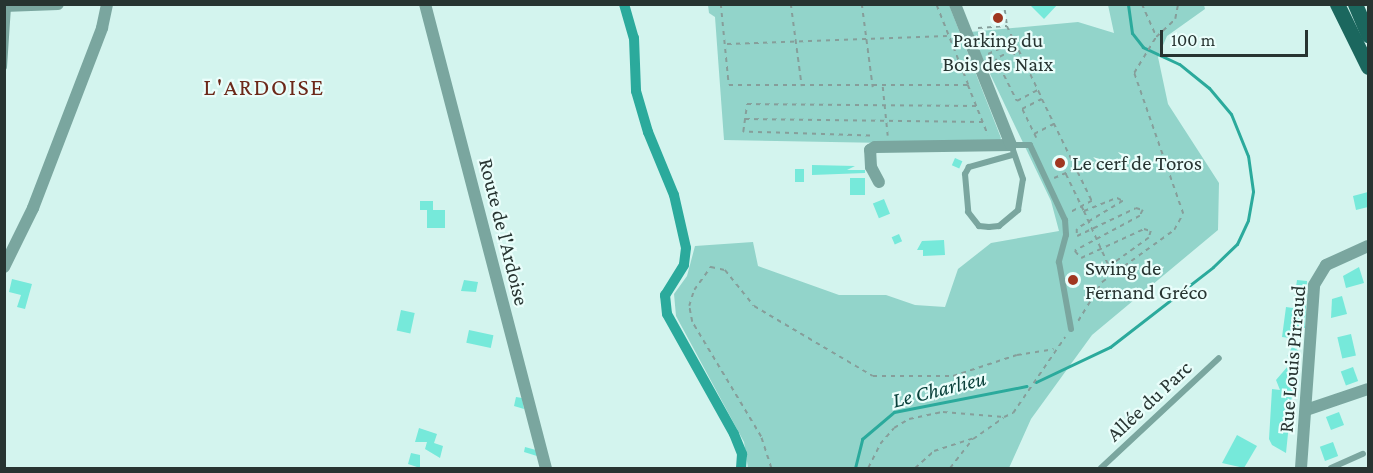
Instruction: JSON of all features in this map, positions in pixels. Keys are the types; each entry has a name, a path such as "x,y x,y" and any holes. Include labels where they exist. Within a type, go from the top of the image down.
{"main road":[{"path":"1338,4 1368,67"},
{"path":"1355,4 1368,35"}],"street":[{"path":"6,6 58,4"},
{"path":"4,267 33,208 102,28 107,4"},
{"name":"Route de l'Ardoise","path":"425,4 546,468"},
{"path":"879,182 871,167 870,150 875,147 1012,150 955,4"},
{"name":"Rue Louis Pirraud","path":"1301,468 1314,285 1326,265 1368,246"},
{"path":"1305,410 1368,389"}],"lane":[{"path":"4,67 6,6"},
{"path":"1012,150 1023,179 1017,210 999,226 979,226 966,203 965,174 978,163 1003,160 1012,150 1030,145 1065,220 1066,235 1059,262 1071,329"},
{"name":"Allée du Parc","path":"1101,468 1219,358"},
{"path":"1330,468 1364,454"}],"path":[{"path":"721,4 729,85 969,86"},
{"path":"791,4 802,86"},
{"path":"862,4 873,87"},
{"path":"936,4 989,138 978,138"},
{"path":"1142,4 1156,37"},
{"path":"950,468 973,439 1023,404 1030,383 1113,272 1174,230 1184,214 1134,73 1156,37 1175,20 1179,4"},
{"path":"1005,10 1007,26 1014,42 1030,69 1042,99 1092,201 1071,212 1067,204"},
{"path":"965,28 1007,26"},
{"path":"726,44 867,41 948,36"},
{"path":"978,59 1014,42"},
{"path":"1030,69 1021,72 1012,51 996,59 1017,101 1039,89"},
{"path":"883,87 885,105 886,121 888,136 743,132 747,104 885,105 976,106"},
{"path":"1038,143 1022,109 1042,99"},
{"path":"745,119 983,122"},
{"path":"1034,134 1055,123"},
{"path":"1051,170 1055,179 1077,168"},
{"path":"1066,174 1113,272"},
{"path":"1084,211 1118,198 1123,201 1075,233 1080,236 1136,208 1143,210 1140,216 1096,239 1075,254 1079,258 1144,230 1151,231 1149,238 1110,266"},
{"path":"771,468 761,437 692,321 689,306 694,290 711,267 725,270 754,306 873,376 953,376 1017,355 1056,349"},
{"path":"868,468 880,444 894,428 909,419 943,412 1004,417"},
{"path":"915,468 934,451 973,439"}],"shaded area":[{"path":"708,5 949,5 1001,138 997,145 724,140 715,17 709,13"},
{"path":"1108,5 1204,5 1205,9 1167,36 1158,57 1168,104 1219,183 1218,230 1092,335 1031,419 1009,468 748,468 744,442 676,316 674,294 687,276 695,246 753,242 758,266 839,295 886,295 915,305 945,307 958,269 991,243 1059,231 1051,201 970,32 1078,22 1114,33"}],"building":[{"path":"1029,4 1058,4 1044,19"},
{"path":"955,158 962,161 959,168 952,165"},
{"path":"812,165 855,166 847,170 865,170 865,173 812,175"},
{"path":"795,169 804,169 804,182 795,182"},
{"path":"850,178 865,178 865,195 850,195"},
{"path":"1368,192 1368,207 1356,210 1353,196"},
{"path":"884,199 890,214 879,218 873,203"},
{"path":"420,201 433,201 433,210 445,210 445,228 427,228 427,210 420,210"},
{"path":"899,234 902,241 895,244 892,237"},
{"path":"944,240 945,255 923,256 923,250 917,250 922,241"},
{"path":"1359,267 1364,283 1346,288 1343,276"},
{"path":"12,279 32,284 25,309 17,307 21,295 9,292"},
{"path":"464,280 478,282 476,292 461,291"},
{"path":"1297,280 1307,281 1305,328 1291,327 1290,338 1282,337 1286,307 1293,308"},
{"path":"1342,296 1347,314 1331,318 1332,299"},
{"path":"401,310 415,313 410,333 397,331"},
{"path":"469,330 493,335 491,348 466,343"},
{"path":"1351,334 1356,355 1342,359 1337,337"},
{"path":"1292,347 1298,350 1294,359 1287,356"},
{"path":"1288,366 1294,375 1286,453 1272,445 1269,439 1272,389 1280,390 1276,380"},
{"path":"1353,367 1358,381 1346,386 1341,371"},
{"path":"516,397 522,398 524,409 514,406"},
{"path":"1339,412 1344,425 1331,430 1326,417"},
{"path":"419,428 437,434 434,443 443,446 440,458 425,449 427,442 415,442"},
{"path":"1237,435 1257,446 1244,468 1222,463"},
{"path":"1333,442 1338,456 1325,461 1320,447"},
{"path":"525,447 536,450 537,456 524,452"},
{"path":"411,453 420,455 420,468 408,464"}],"waterway":[{"path":"624,4 634,38 636,91 648,132 674,195 686,248 684,265 665,295 667,314 734,434 742,454 741,468"},
{"name":"Le Charlieu","path":"1036,382 1110,347 1213,267 1237,244 1248,220 1253,191 1248,156 1231,114 1209,88 1179,64 1143,47 1132,33 1128,4"},
{"name":"Le Charlieu","path":"855,468 862,439 894,412 1026,386"}],"place":[{"name":"Parking du Bois des Naix","path":"998,18"},
{"name":"Le cerf de Toros","path":"1060,163"},
{"name":"Swing de Fernand Gréco","path":"1073,280"}],"district":[{"name":"L'ARDOISE","path":"264,87"}]}
